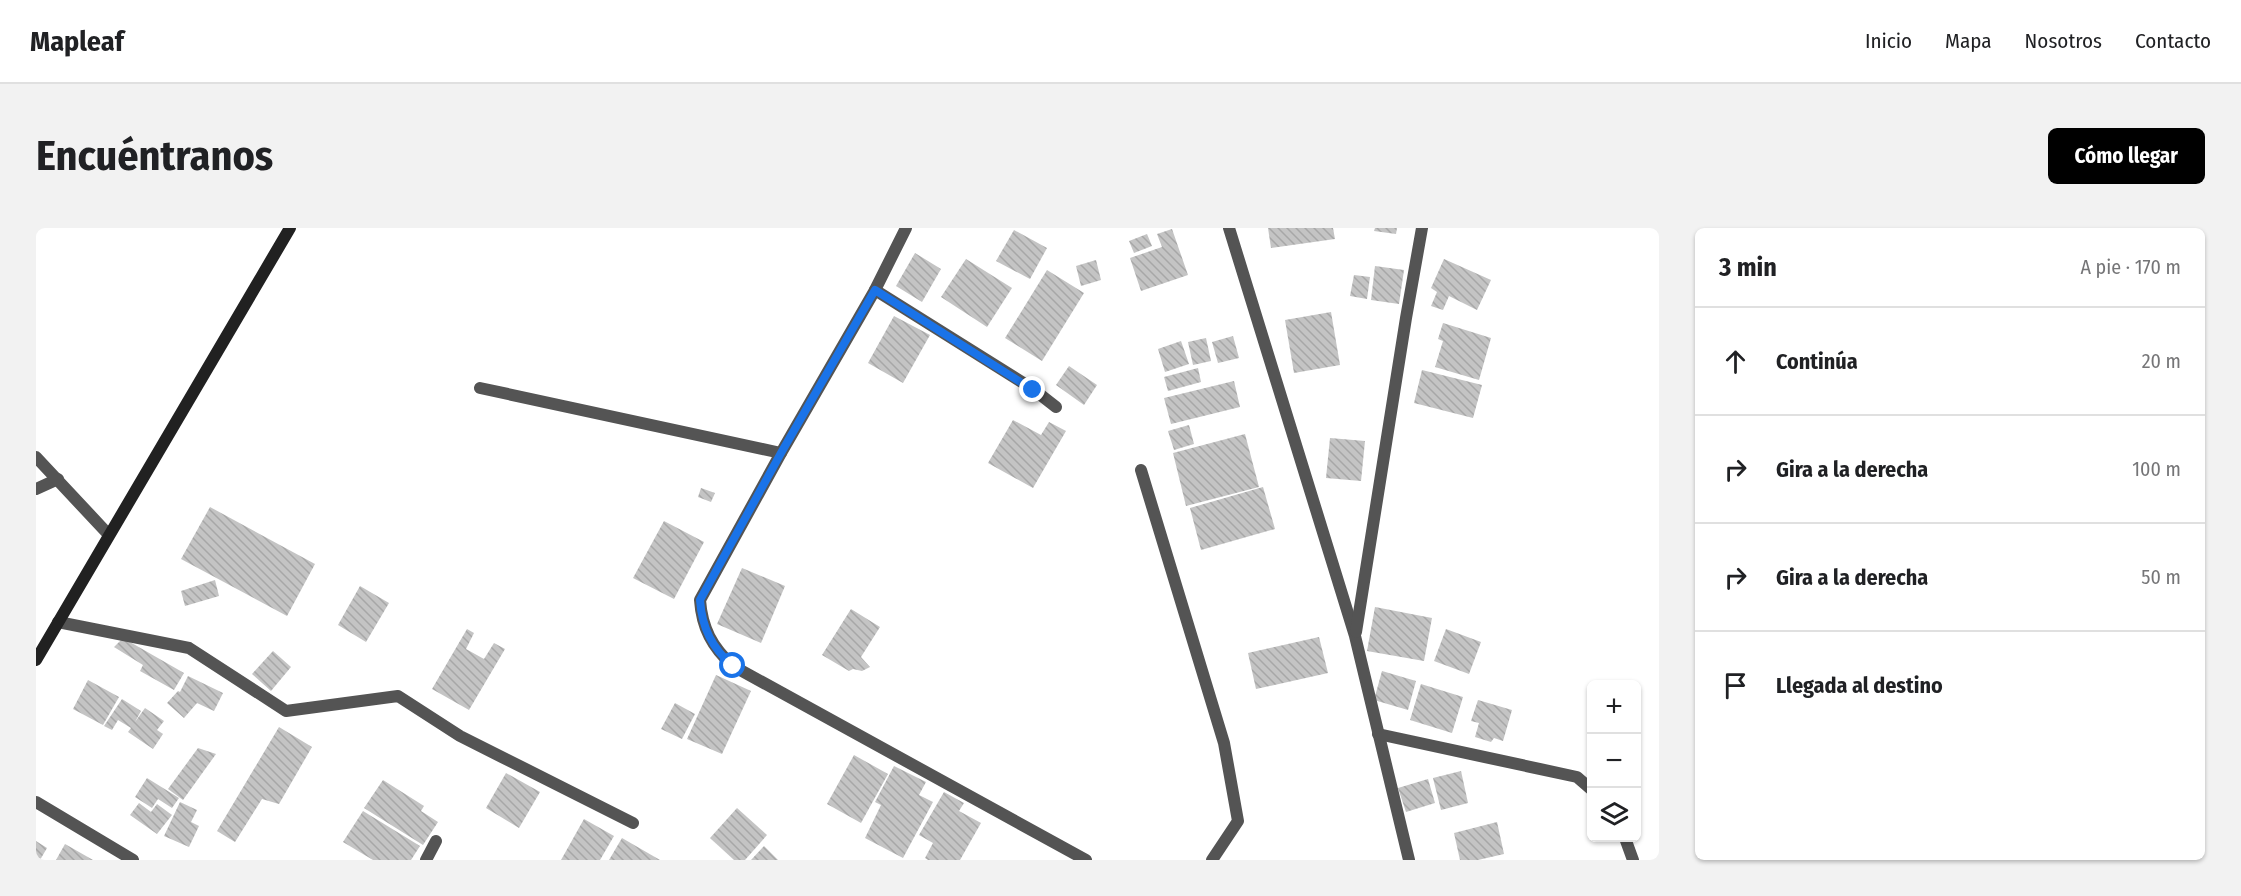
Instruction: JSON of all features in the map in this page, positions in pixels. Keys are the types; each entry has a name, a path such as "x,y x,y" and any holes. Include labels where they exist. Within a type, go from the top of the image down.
{"main road":[{"path":"36,660 290,228"}],"street":[{"path":"906,228 875,290 700,600 701,615 712,644 733,666 1086,860"},
{"path":"1229,228 1355,636 1408,860"},
{"path":"1355,636 1422,228"},
{"path":"875,290 1056,407"},
{"path":"480,388 781,453"},
{"path":"36,457 108,534"},
{"path":"1141,470 1224,743 1232,780 1238,821 1212,860"},
{"path":"36,489 58,479"},
{"path":"58,622 189,648 286,711 398,696 460,736 633,823"},
{"path":"1378,734 1577,777 1590,788"},
{"path":"36,802 133,860"},
{"path":"426,860 436,841"},
{"path":"1627,842 1632,860"}],"building":[{"path":"1268,228 1333,228 1335,239 1271,248"},
{"path":"1375,228 1397,228 1396,234 1374,231"},
{"path":"1172,229 1188,275 1141,291 1130,258 1162,247 1157,234"},
{"path":"1014,230 1047,248 1030,279 996,261"},
{"path":"1147,234 1152,246 1134,253 1129,241"},
{"path":"915,253 941,269 922,302 896,286"},
{"path":"966,259 1012,288 987,327 941,297"},
{"path":"1444,259 1491,280 1477,310 1449,296 1443,310 1431,306 1437,292 1431,288"},
{"path":"1096,260 1101,280 1081,286 1076,266"},
{"path":"1375,266 1404,270 1399,304 1371,300"},
{"path":"1047,270 1084,293 1042,361 1005,338"},
{"path":"1354,275 1370,277 1367,299 1350,296"},
{"path":"1331,312 1340,365 1294,373 1285,320"},
{"path":"894,316 930,335 903,383 868,363"},
{"path":"1443,323 1491,338 1479,380 1435,367 1443,341 1438,339"},
{"path":"1233,336 1239,358 1218,363 1212,342"},
{"path":"1206,338 1211,361 1193,365 1188,342"},
{"path":"1181,341 1189,364 1165,372 1158,349"},
{"path":"1069,366 1097,385 1084,405 1056,385"},
{"path":"1198,368 1201,382 1168,391 1164,377"},
{"path":"1422,370 1482,385 1473,418 1414,403"},
{"path":"1234,381 1240,407 1171,424 1164,398"},
{"path":"1013,420 1041,435 1049,422 1066,431 1033,488 988,463"},
{"path":"1189,425 1194,444 1174,450 1168,431"},
{"path":"1245,434 1259,487 1186,506 1173,453"},
{"path":"1330,438 1365,441 1361,481 1326,478"},
{"path":"1263,487 1275,529 1201,550 1190,508"},
{"path":"701,488 715,493 711,502 698,497"},
{"path":"210,507 315,564 287,616 181,559"},
{"path":"664,521 704,542 674,599 633,578"},
{"path":"742,568 785,586 761,643 717,624"},
{"path":"215,580 219,596 185,606 181,591"},
{"path":"360,586 389,603 366,642 338,625"},
{"path":"1375,607 1432,618 1424,661 1367,651"},
{"path":"851,609 880,627 861,657 870,667 862,671 853,669 849,671 822,655"},
{"path":"467,629 474,633 466,649 484,659 494,643 505,649 469,710 432,689"},
{"path":"1446,629 1481,642 1469,674 1434,661"},
{"path":"1319,637 1328,673 1256,689 1248,653"},
{"path":"123,638 184,673 174,690 140,671 143,665 114,647"},
{"path":"273,651 291,667 271,691 252,674"},
{"path":"1382,671 1416,681 1408,710 1374,700"},
{"path":"716,675 751,691 722,754 687,739"},
{"path":"188,676 223,693 214,711 197,703 184,718 167,703 178,691 180,692"},
{"path":"88,680 119,697 103,725 73,709"},
{"path":"1421,684 1463,697 1452,733 1410,720"},
{"path":"122,699 141,711 135,722 145,708 164,721 157,730 163,734 153,749 128,732 131,728 118,720 112,730 104,726"},
{"path":"1478,700 1512,710 1503,741 1494,738 1491,742 1475,737 1479,723 1471,721"},
{"path":"675,703 695,714 682,739 661,729"},
{"path":"279,727 312,747 279,804 262,799 235,842 217,831"},
{"path":"198,748 216,754 183,800 168,789"},
{"path":"854,755 888,774 861,823 827,804"},
{"path":"894,766 926,782 919,795 933,802 903,858 865,838 881,805 875,802"},
{"path":"1461,771 1468,803 1441,810 1433,778"},
{"path":"506,773 540,792 519,828 486,808"},
{"path":"147,778 179,798 172,808 158,799 152,808 135,797"},
{"path":"1428,779 1435,803 1406,812 1398,788"},
{"path":"383,780 424,806 421,811 438,822 423,845 364,808"},
{"path":"944,792 964,803 959,811 981,823 960,860 928,860 925,858 933,843 919,835"},
{"path":"180,802 197,810 191,822 199,826 189,847 164,836"},
{"path":"139,803 151,812 157,804 172,815 157,834 130,815"},
{"path":"737,808 767,835 745,860 734,860 710,838"},
{"path":"363,811 420,846 411,860 373,860 343,842"},
{"path":"584,819 614,836 600,860 561,860"},
{"path":"1497,822 1504,854 1478,860 1460,860 1454,833"},
{"path":"622,838 660,860 609,860"},
{"path":"36,841 47,848 40,860 36,860"},
{"path":"65,844 93,860 56,860"},
{"path":"764,846 778,860 751,860"}],"route":[{"path":"733,666 712,644 705,630 700,600 875,290 1033,390"}]}
